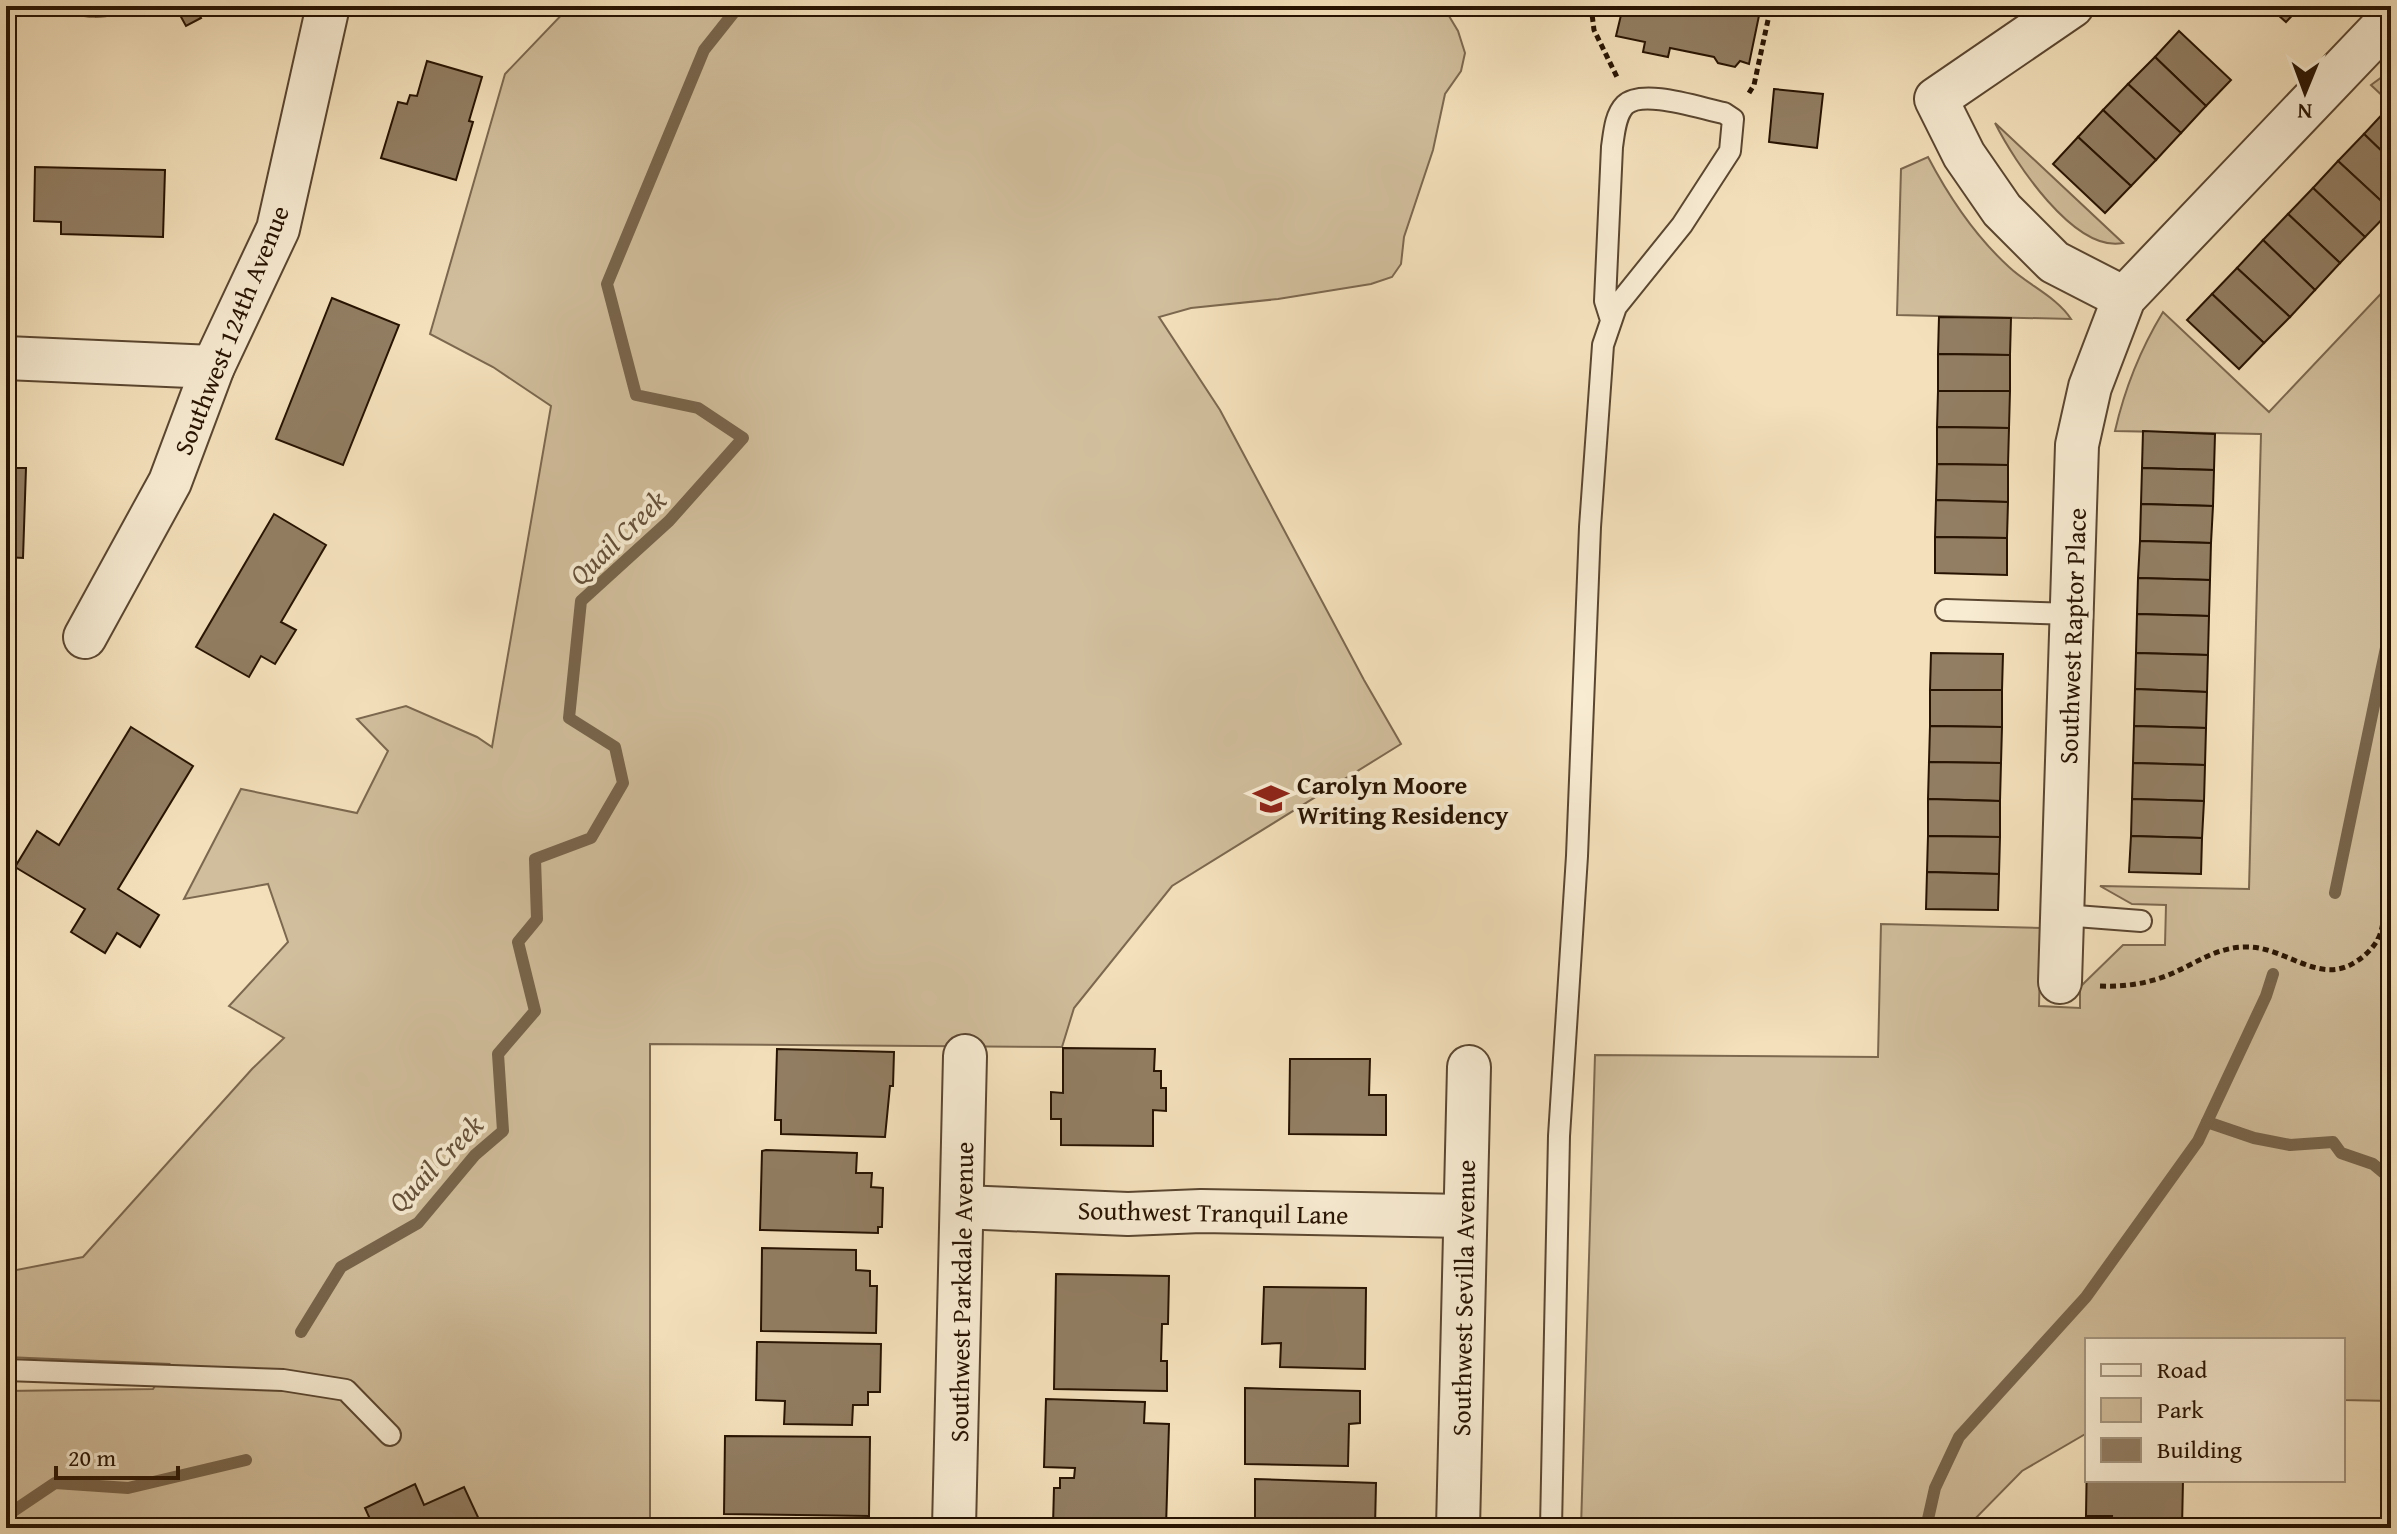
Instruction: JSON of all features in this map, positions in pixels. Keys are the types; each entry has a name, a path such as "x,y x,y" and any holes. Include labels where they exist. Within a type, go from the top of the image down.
{"street":[{"name":"Southwest 124th Avenue","path":"85,637 170,482 213,367 278,229 328,6"},
{"path":"2072,6 1936,99 1964,155 2002,210 2054,262 2124,298"},
{"name":"Southwest Raptor Place","path":"2060,982 2077,445 2090,387 2124,298 2391,18"},
{"path":"6,358 213,367"},
{"name":"Southwest Parkdale Avenue","path":"954,1528 965,1056"},
{"name":"Southwest Sevilla Avenue","path":"1458,1528 1469,1067"},
{"name":"Southwest Tranquil Lane","path":"962,1207 1128,1214 1201,1211 1464,1216"}],"lane":[{"path":"1551,1528 1559,1136 1577,856 1590,527 1603,345 1616,307 1682,225 1730,151 1732,119 1724,113 1652,98 1634,100 1624,106 1615,128 1612,147 1605,301 1611,320"},
{"path":"1946,610 2073,614"},
{"path":"2063,915 2141,921"},
{"path":"6,1370 283,1380 346,1390 390,1435"}],"path":[{"path":"1591,6 1594,30 1630,103"},
{"path":"1732,119 1754,85 1771,6"},
{"path":"2060,982 2124,987 2166,976 2223,949 2249,946 2327,971 2346,969 2364,956 2379,938 2386,877 2384,856 2391,837"}],"green space":[{"path":"570,6 1443,6 1458,31 1465,53 1461,71 1445,94 1433,150 1404,237 1401,264 1392,277 1371,284 1278,299 1191,308 1159,317 1220,410 1401,744 1172,886 1074,1008 1062,1047 650,1044 650,1528 6,1528 6,1391 153,1389 169,1364 6,1357 6,1272 83,1257 252,1069 284,1038 229,1006 288,942 268,884 184,899 241,789 357,813 388,751 357,719 406,706 477,737 492,747 551,406 493,367 430,334 505,74"},
{"path":"2391,74 2391,104 2371,85"},
{"path":"1995,123 2123,243 2104,242 2085,234 2066,219 2031,180"},
{"path":"1928,157 1954,201 1985,242 2017,274 2058,304 2071,319 1897,315 1901,169"},
{"path":"2391,283 2391,1401 2345,1400 2345,1338 2085,1338 2085,1434 2022,1471 1966,1528 1581,1528 1595,1055 1878,1057 1881,924 2041,928 2039,1006 2080,1008 2080,987 2123,945 2165,945 2166,905 2132,904 2100,886 2249,889 2261,434 2115,431 2134,369 2163,312 2269,412"}],"shaded area":[{"path":"61,6 128,6 113,14 94,17 76,14"}],"building":[{"path":"175,6 194,6 201,18 186,26"},
{"path":"1614,6 1761,6 1749,64 1740,61 1735,67 1718,63 1714,57 1670,48 1668,57 1643,52 1645,42 1616,36 1622,11"},
{"path":"2268,6 2301,6 2286,22"},
{"path":"2179,31 2231,80 2206,106 2155,57"},
{"path":"2155,57 2206,106 2181,133 2128,84"},
{"path":"427,61 482,77 456,180 381,158 398,102 407,104 410,95 417,96"},
{"path":"2128,84 2181,133 2156,160 2103,110"},
{"path":"1774,89 1823,94 1817,148 1769,142"},
{"path":"2389,107 2391,109 2391,160 2364,134"},
{"path":"2103,110 2156,160 2131,186 2078,137"},
{"path":"2364,134 2391,160 2391,210 2338,161"},
{"path":"2078,137 2131,186 2105,213 2053,164"},
{"path":"2338,161 2391,210 2365,237 2313,188"},
{"path":"35,167 165,170 163,237 61,234 61,222 34,221"},
{"path":"2313,188 2365,237 2340,263 2288,214"},
{"path":"2288,214 2340,263 2315,290 2263,240"},
{"path":"2263,240 2315,290 2290,317 2237,268"},
{"path":"2237,268 2290,317 2264,343 2212,294"},
{"path":"2212,294 2264,343 2239,369 2187,320"},
{"path":"332,298 399,325 343,465 276,439"},
{"path":"1939,317 2011,318 2010,355 1938,354"},
{"path":"1938,354 2010,355 2010,391 1938,391"},
{"path":"1938,391 2010,391 2009,428 1937,427"},
{"path":"1937,427 2009,428 2008,465 1937,464"},
{"path":"2143,431 2215,434 2214,470 2142,468"},
{"path":"1937,464 2008,465 2008,502 1936,500"},
{"path":"6,468 26,468 23,558 6,557"},
{"path":"2142,468 2214,470 2213,506 2141,504"},
{"path":"1936,500 2008,502 2007,538 1935,537"},
{"path":"2141,504 2213,506 2211,543 2140,541"},
{"path":"274,514 326,545 281,622 296,630 275,664 261,656 249,677 196,647"},
{"path":"1935,537 2007,538 2007,575 1935,573"},
{"path":"2140,541 2211,543 2210,580 2138,578"},
{"path":"2138,578 2210,580 2209,616 2137,614"},
{"path":"2137,614 2209,616 2208,655 2136,653"},
{"path":"1931,653 2003,654 2002,690 1930,690"},
{"path":"2136,653 2208,655 2207,692 2135,689"},
{"path":"2135,689 2207,692 2206,728 2134,726"},
{"path":"1930,690 2002,690 2002,727 1930,726"},
{"path":"1930,726 2002,727 2001,763 1929,762"},
{"path":"2134,726 2206,728 2205,765 2133,763"},
{"path":"131,727 193,766 118,889 159,915 140,947 117,933 105,953 71,932 85,909 15,867 37,831 59,845"},
{"path":"1929,762 2001,763 2000,801 1928,799"},
{"path":"2133,763 2205,765 2204,801 2132,799"},
{"path":"1928,799 2000,801 2000,837 1928,836"},
{"path":"2132,799 2204,801 2202,838 2131,836"},
{"path":"1928,836 2000,837 1999,874 1927,872"},
{"path":"2131,836 2202,838 2201,874 2129,872"},
{"path":"1927,872 1999,874 1998,910 1926,909"},
{"path":"1063,1048 1155,1049 1154,1071 1161,1071 1161,1088 1166,1088 1166,1111 1153,1110 1153,1146 1061,1145 1061,1119 1051,1119 1051,1092 1063,1093"},
{"path":"777,1049 894,1052 893,1086 890,1086 885,1137 781,1134 781,1120 775,1120"},
{"path":"1290,1059 1370,1059 1369,1095 1386,1095 1386,1135 1289,1134"},
{"path":"762,1151 857,1153 856,1173 872,1173 871,1187 883,1188 882,1227 878,1227 878,1233 760,1230"},
{"path":"762,1248 856,1250 856,1270 870,1271 870,1286 877,1286 876,1333 761,1331"},
{"path":"1056,1274 1169,1276 1168,1324 1162,1324 1161,1361 1167,1361 1167,1391 1054,1389"},
{"path":"1264,1287 1366,1288 1365,1369 1280,1367 1281,1343 1262,1344"},
{"path":"757,1342 881,1344 880,1392 868,1392 868,1405 853,1405 852,1425 784,1424 785,1401 756,1400"},
{"path":"1245,1388 1360,1391 1360,1423 1349,1424 1348,1466 1245,1464"},
{"path":"1046,1399 1145,1402 1144,1423 1169,1424 1166,1528 1053,1525 1054,1488 1060,1488 1060,1478 1074,1478 1075,1468 1044,1467"},
{"path":"725,1436 870,1437 869,1516 724,1514"},
{"path":"1255,1479 1376,1483 1375,1528 1255,1528"},
{"path":"2087,1482 2183,1482 2182,1528 2111,1528 2112,1516 2086,1516"},
{"path":"415,1484 424,1505 464,1487 483,1528 374,1528 365,1508"}],"waterway":[{"name":"Quail Creek","path":"301,1332 341,1267 418,1223 475,1155 503,1131 498,1054 535,1011 518,942 537,919 535,859 591,838 623,783 615,747 569,718 581,601 669,521 743,438 698,408 636,395 607,284 704,50 739,6"},
{"path":"2335,893 2391,635"},
{"path":"1926,1528 1935,1488 1959,1437 2086,1297 2198,1141 2266,996 2273,974"},
{"path":"2207,1122 2254,1138 2290,1145 2333,1142 2341,1153 2373,1164 2391,1179"},
{"name":"Quail Creek","path":"6,1516 55,1483 128,1488 246,1460"}],"place":[{"name":"Carolyn Moore Writing Residency","path":"1271,799"}]}
